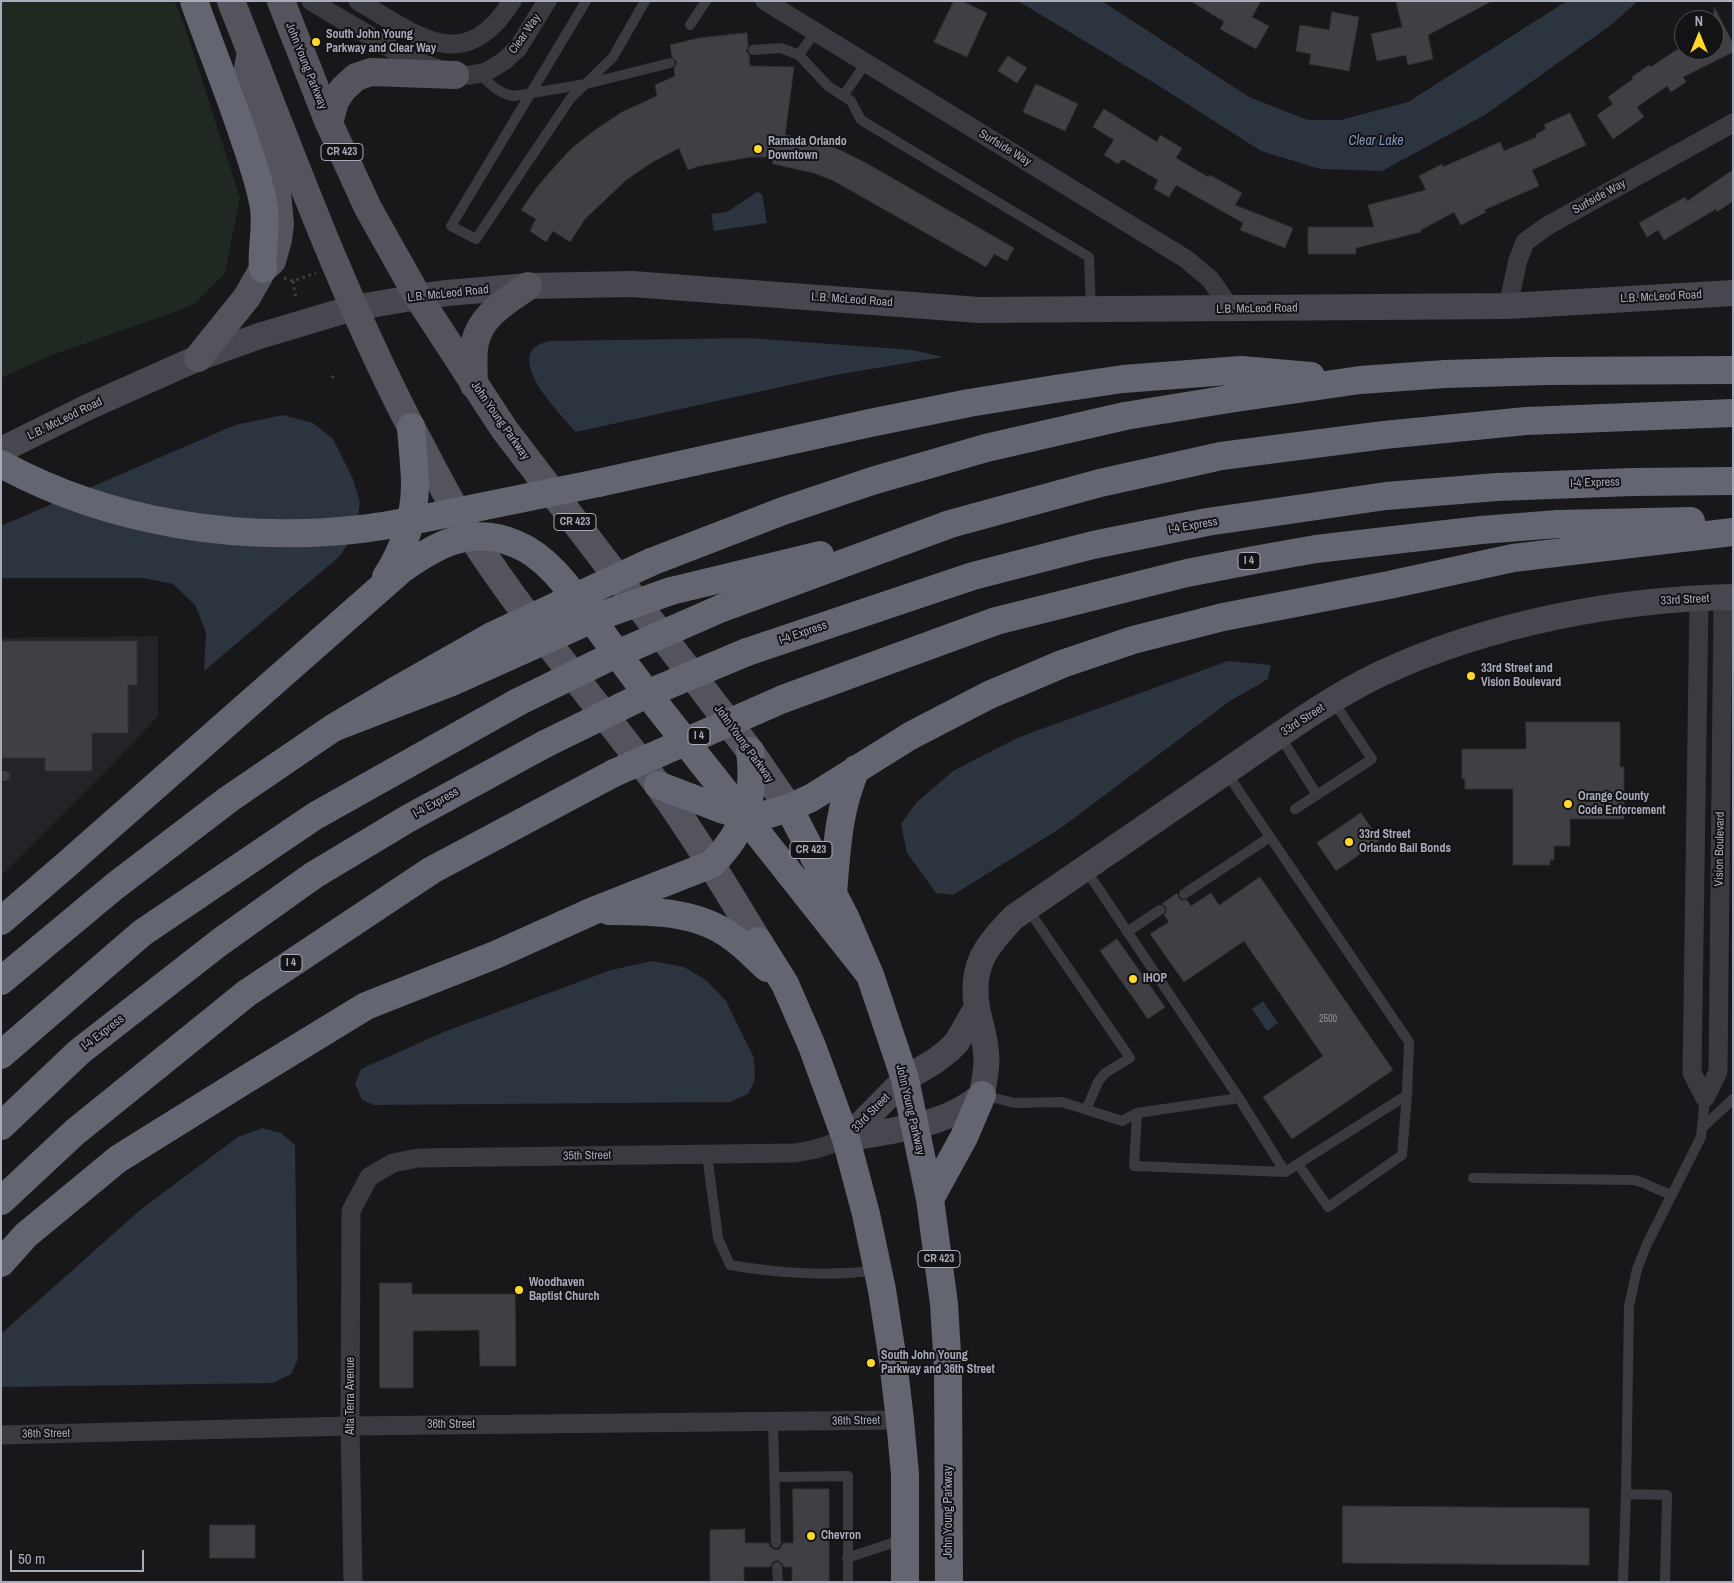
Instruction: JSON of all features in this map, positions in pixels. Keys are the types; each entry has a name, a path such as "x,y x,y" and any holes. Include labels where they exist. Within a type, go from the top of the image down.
{"highway":[{"path":"194,1 238,118 258,182 264,210 265,235 262,258 270,272"},
{"path":"1,464 53,488 115,510 227,531 311,533 378,527 598,483 969,403 1123,379 1241,370 1360,380"},
{"path":"1,981 115,886 229,799 333,728 492,636 651,562 783,511 872,481 986,448 1125,416 1229,398 1360,380 1547,371 1733,370"},
{"path":"333,728 452,682 597,617 671,591 950,524 1100,483 1220,456 1384,435 1526,421 1733,413"},
{"path":"377,592 402,547 412,514 415,486 411,427"},
{"name":"I-4 Express","path":"1,1126 79,1052 220,942 314,875 409,818 545,744 649,693 747,652 972,576 1093,545 1207,522 1386,496 1498,487 1633,482 1733,481"},
{"name":"I 4","path":"1,1201 75,1132 247,993 432,870 614,773 783,699 996,621 1187,573 1254,560 1325,548 1481,530 1558,524 1733,521"},
{"path":"1,1055 150,927 315,816 518,702 610,657 722,608 950,524"},
{"path":"658,786 744,816 769,814 789,808 811,798 856,768 910,736 989,695 1062,664 1133,640 1223,617 1389,585 1513,558 1733,532"},
{"path":"1,921 401,570 424,553 443,543 472,536 492,536 517,544 542,561 561,579 653,701 870,975"},
{"path":"1,1263 26,1235 118,1159 366,1006 495,955 593,911 712,864 726,850 737,834 744,816 751,795 750,751"},
{"path":"832,892 840,819 847,789 856,768"},
{"name":"John Young Parkway","path":"789,808 846,919 870,975 904,1079 930,1199 944,1304 948,1369 949,1582"},
{"path":"593,911 647,911 681,914 703,921 732,936 785,984"},
{"path":"758,941 785,984 812,1046 846,1139 866,1214 894,1361 904,1474 905,1582"},
{"path":"930,1199 964,1137 982,1095"}],"main road":[{"path":"231,1 353,308 389,385 472,536 547,640 658,786 712,864 758,941"},
{"name":"John Young Parkway","path":"280,1 329,123 368,208 418,296 474,385 504,430 750,751 789,808"},
{"path":"198,358 270,272 278,240 280,210 277,193 244,91 251,52"},
{"path":"329,123 335,101 343,89 356,77 372,72 467,74"},
{"path":"474,385 474,343 482,323 496,309 528,286"}],"street":[{"path":"311,1 407,58 467,74"},
{"path":"358,1 424,39 444,45 462,43 489,31 501,19 512,1"},
{"name":"Clear Way","path":"467,74 486,72 504,61 518,48 547,1"},
{"name":"Surfside Way","path":"765,1 1186,259 1210,279 1231,309"},
{"name":"Surfside Way","path":"1508,306 1518,260 1525,242 1547,226 1733,123"},
{"name":"L.B. McLeod Road","path":"1,450 198,358 259,336 353,308 418,296 528,286 632,284 979,310 1508,306 1733,294"},
{"name":"33rd Street","path":"846,1139 936,1121 969,1106 982,1095 987,1056 977,1007 976,979 981,957 992,940 1014,917 1280,735 1333,701 1379,675 1410,661 1490,634 1562,615 1599,609 1648,602 1718,598"},
{"name":"Vision Boulevard","path":"1705,1098 1718,1072 1722,1028 1718,598"},
{"name":"Vision Boulevard","path":"1705,1098 1692,1073 1718,598"},
{"name":"33rd Street","path":"846,1139 904,1079 935,1061 957,1042 977,1007"},
{"name":"35th Street","path":"351,1211 369,1178 393,1163 418,1158 795,1153 816,1150 846,1139"},
{"name":"Alta Terra Avenue","path":"351,1211 350,1426 353,1582"},
{"name":"36th Street","path":"1,1435 350,1426 900,1420"}],"lane":[{"path":"586,1 451,226 476,239 570,99 613,56 645,1"},
{"path":"690,25 706,1"},
{"path":"799,55 815,32"},
{"path":"754,50 780,48 799,55 828,86 851,101 861,120 1089,257 1090,310"},
{"path":"467,74 506,95 514,96 586,84 670,63"},
{"path":"843,96 866,63"},
{"path":"1295,809 1372,759 1333,701"},
{"path":"1280,735 1317,795"},
{"path":"1226,772 1409,1042 1402,1155 1328,1207 1298,1164"},
{"path":"1184,894 1270,837"},
{"path":"1085,868 1239,1098 1285,1172"},
{"path":"1027,908 1130,1058 1105,1073 1098,1082 1086,1110"},
{"path":"1127,932 1160,910"},
{"path":"982,1095 1014,1103 1062,1102 1122,1121 1137,1113 1239,1098"},
{"path":"1137,1113 1134,1166 1285,1172 1407,1095"},
{"name":"Vision Boulevard","path":"1623,1582 1629,1306 1638,1269 1647,1244 1701,1137 1705,1098"},
{"path":"1702,1128 1733,1099"},
{"path":"707,1154 718,1238 730,1265 763,1271 854,1274 878,1270"},
{"path":"1473,1178 1634,1180 1671,1195"},
{"path":"773,1422 776,1543"},
{"path":"775,1477 848,1476 848,1582"},
{"path":"1626,1494 1667,1495 1665,1582"},
{"path":"847,1558 905,1539"},
{"path":"777,1567 778,1582"}],"path":[{"path":"270,272 293,281 316,273"},
{"path":"293,281 296,299"},
{"path":"332,378 334,374"}],"shaded area":[{"path":"1,1 174,1 184,24 240,198 225,273 194,305 47,357 1,378"},
{"path":"158,636 158,716 116,761 1,876 1,638"}],"water":[{"name":"Clear Lake","path":"1018,1 1102,1 1249,97 1308,120 1341,120 1408,102 1567,1 1638,1 1611,25 1485,115 1382,171 1320,169 1261,151 1156,84"},
{"path":"757,192 762,194 767,223 714,231 711,214 727,212"},
{"path":"748,338 913,350 943,357 835,375 576,432 551,404 534,379 530,367 530,356 535,347 550,341"},
{"path":"283,415 313,423 333,439 353,479 360,502 356,531 340,556 204,671 206,632 195,605 173,584 143,578 1,578 1,526 235,425"},
{"path":"1228,661 1271,665 1268,679 1230,701 1061,828 953,895 936,893 907,853 901,824 916,803 953,771 1017,738"},
{"path":"652,961 684,967 706,980 726,1001 754,1058 755,1080 748,1094 730,1102 374,1105 362,1100 355,1084 361,1069 446,1031 611,970"},
{"path":"1263,1001 1278,1023 1267,1031 1252,1009"},
{"path":"262,1128 281,1133 295,1145 298,1359 291,1374 273,1383 1,1387 1,1334 140,1210 238,1137"}],"building":[{"path":"954,1 962,1 987,13 967,57 934,42"},
{"path":"1191,1 1261,1 1252,17 1269,26 1256,49 1220,29 1224,22"},
{"path":"1396,1 1492,1 1428,35 1433,59 1408,65 1406,55 1377,61 1371,34 1402,27"},
{"path":"1332,12 1359,17 1349,71 1309,64 1311,54 1296,51 1300,25 1329,30"},
{"path":"1724,26 1733,43 1733,52 1724,56"},
{"name":"Ramada Orlando Downtown","path":"747,33 748,46 746,51 749,55 750,66 794,67 785,135 811,140 840,150 866,163 1014,248 1007,261 994,254 986,267 834,181 814,173 773,164 771,157 751,157 699,166 688,170 679,148 651,163 626,180 585,219 570,242 553,231 546,242 530,231 536,219 521,210 556,165 572,148 595,130 622,112 657,96 655,85 675,76 674,69 677,62 672,57 670,45 699,38"},
{"path":"1674,51 1674,60 1717,60 1683,77 1686,82 1671,92 1667,86 1637,107 1644,117 1613,139 1597,115 1613,104 1608,97 1649,65 1651,67"},
{"path":"1008,56 1027,68 1017,83 998,71"},
{"path":"1036,84 1078,104 1065,131 1023,112"},
{"path":"1104,109 1157,142 1160,135 1182,148 1176,158 1208,177 1210,175 1242,193 1235,205 1293,228 1285,248 1240,230 1243,223 1176,185 1169,197 1154,189 1158,180 1122,159 1118,164 1104,155 1114,140 1093,127"},
{"path":"1570,113 1586,145 1532,170 1539,186 1484,210 1486,212 1461,225 1454,212 1421,230 1421,232 1356,248 1356,254 1308,254 1308,227 1374,227 1368,205 1426,190 1419,176 1442,164 1443,167 1500,142 1504,151 1537,137 1536,134 1546,129 1544,125"},
{"path":"1733,170 1733,201 1717,212 1716,209 1664,240 1658,230 1647,237 1639,223 1685,197 1687,201"},
{"path":"1,641 137,641 137,685 128,685 128,733 92,733 92,771 45,771 45,758 1,758"},
{"name":"Orange County Code Enforcement","path":"1526,722 1620,722 1620,767 1624,767 1624,819 1570,819 1570,846 1554,846 1554,860 1550,860 1550,865 1513,865 1513,789 1465,789 1465,779 1462,779 1462,749 1526,749"},
{"name":"33rd Street Orlando Bail Bonds","path":"1361,813 1380,840 1336,871 1317,843"},
{"path":"1260,877 1393,1070 1292,1139 1263,1097 1323,1056 1244,941 1184,982 1150,934 1169,922 1164,915 1166,907 1162,904 1177,893 1181,900 1187,900 1191,906 1211,893 1219,905"},
{"name":"IHOP","path":"1117,939 1165,1007 1148,1019 1100,951"},
{"path":"380,1283 412,1283 412,1294 515,1294 516,1366 480,1366 479,1330 413,1331 413,1388 380,1388"},
{"name":"Chevron","path":"793,1489 829,1489 829,1582 792,1582 792,1567 784,1567 777,1560 770,1567 744,1567 744,1582 710,1582 710,1530 745,1529 745,1543 769,1543 770,1547 776,1550 780,1549 783,1543 793,1543"},
{"path":"1343,1506 1589,1508 1589,1565 1343,1563"},
{"path":"210,1525 255,1525 255,1558 210,1558"}],"place":[{"name":"South John Young Parkway and Clear Way","path":"316,42"},
{"name":"Ramada Orlando Downtown","path":"758,149"},
{"name":"33rd Street and Vision Boulevard","path":"1471,676"},
{"name":"Orange County Code Enforcement","path":"1568,804"},
{"name":"33rd Street Orlando Bail Bonds","path":"1349,842"},
{"name":"IHOP","path":"1133,979"},
{"name":"Woodhaven Baptist Church","path":"519,1290"},
{"name":"South John Young Parkway and 36th Street","path":"871,1363"},
{"name":"Chevron","path":"811,1536"}]}
